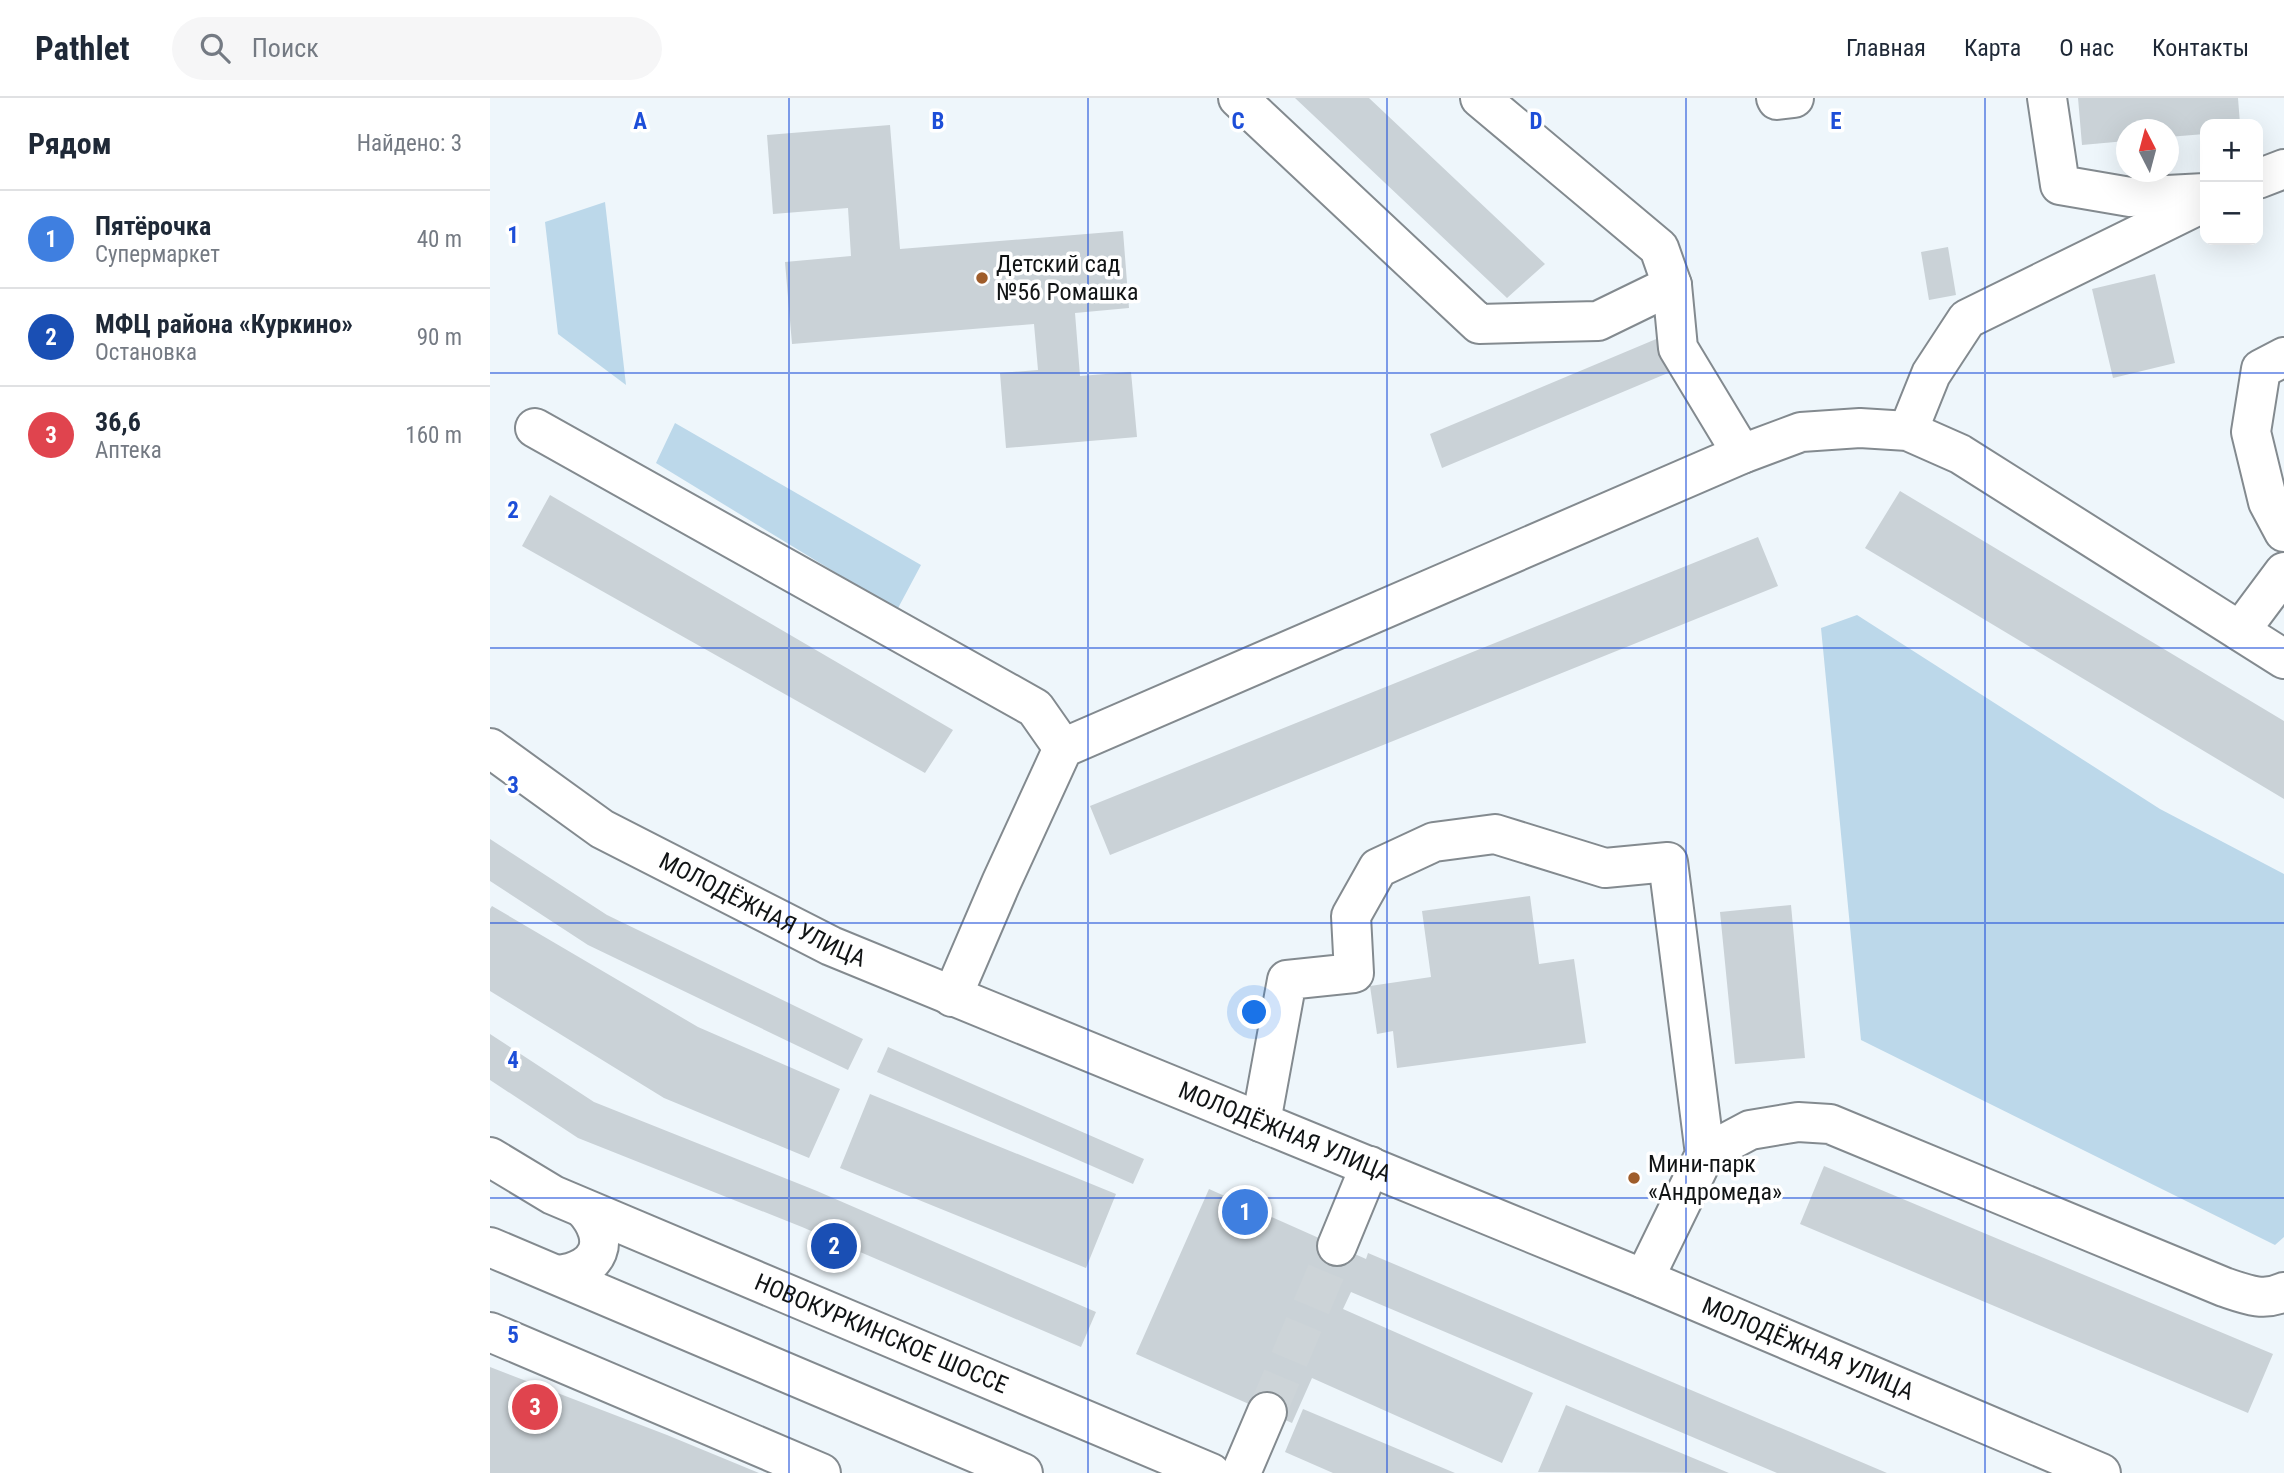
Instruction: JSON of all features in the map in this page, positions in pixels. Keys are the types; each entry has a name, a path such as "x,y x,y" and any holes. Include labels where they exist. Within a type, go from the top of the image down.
{"street":[{"path":"1238,98 1479,324 1598,321 1672,285"},
{"path":"1480,98 1659,248 1672,285 1678,348 1742,454"},
{"path":"1776,98 1794,98"},
{"path":"2047,98 2060,185 2130,197 2200,193"},
{"path":"2263,178 2284,169"},
{"path":"1909,432 1931,374 1967,319 2200,204"},
{"path":"2284,357 2262,369 2251,432 2268,502 2284,532"},
{"path":"535,428 1035,708 1063,748"},
{"path":"953,997 1001,883 1063,748 1742,454 1801,432 1860,428 1909,432 1961,454 2284,659"},
{"path":"2240,631 2284,572"},
{"name":"МОЛОДЁЖНАЯ УЛИЦА","path":"490,748 602,829 831,946 1644,1279 2101,1473"},
{"path":"1261,1122 1287,980 1354,973 1351,916 1378,868 1434,842 1495,834 1605,869 1668,862 1705,1154 1644,1279"},
{"path":"1705,1154 1750,1130 1798,1122 1830,1124 2224,1287 2252,1296 2272,1297 2284,1292"},
{"path":"490,1157 594,1219 600,1246 594,1259 583,1268 558,1275"},
{"path":"1336,1246 1370,1166"},
{"path":"490,1171 569,1202"},
{"name":"НОВОКУРКИНСКОЕ ШОССЕ","path":"569,1202 1211,1473"},
{"path":"490,1247 1023,1473"},
{"path":"490,1332 821,1473"},
{"path":"1241,1473 1267,1412"}],"shaded area":[{"path":"605,202 626,385 558,334 545,222"},
{"path":"675,423 921,565 897,610 656,463"},
{"path":"1857,615 2160,809 2284,874 2284,1237 2275,1245 1861,1040 1821,628"}],"building":[{"path":"1295,98 1369,98 1545,264 1507,298"},
{"path":"2078,98 2238,98 2240,119 2200,119 2200,134 2179,136 2179,119 2116,119 2116,142 2082,145"},
{"path":"890,125 900,249 1123,231 1129,308 1075,313 1080,376 1131,372 1137,437 1006,448 1000,373 1038,370 1034,324 792,344 785,262 851,256 848,208 773,214 767,135"},
{"path":"1948,247 1956,295 1929,300 1921,252"},
{"path":"2155,274 2175,363 2113,378 2092,289"},
{"path":"1661,337 1675,370 1442,468 1430,434"},
{"path":"1900,491 2284,721 2284,799 1865,548"},
{"path":"550,495 953,730 925,773 522,546"},
{"path":"1758,537 1778,586 1110,855 1090,806"},
{"path":"490,839 607,915 863,1039 848,1070 588,945 490,881"},
{"path":"1530,896 1539,964 1574,959 1586,1043 1397,1068 1393,1031 1377,1034 1370,986 1431,977 1422,911"},
{"path":"1791,905 1805,1058 1735,1064 1720,912"},
{"path":"492,906 698,1027 840,1089 809,1158 664,1098 490,991"},
{"path":"490,1034 594,1102 817,1191 1096,1312 1081,1347 802,1227 578,1138 490,1080"},
{"path":"888,1047 1144,1159 1133,1184 877,1072"},
{"path":"870,1094 1116,1194 1086,1268 840,1168"},
{"path":"1824,1166 2273,1354 2248,1413 1800,1224"},
{"path":"1209,1189 1366,1259 1368,1253 1887,1473 1777,1473 1351,1292 1343,1309 1533,1393 1502,1463 1312,1378 1292,1423 1136,1354"},
{"path":"490,1367 667,1435 759,1473 490,1473"},
{"path":"1566,1405 1729,1473 1538,1472"},
{"path":"1303,1409 1455,1473 1333,1473 1285,1452"}],"tunnel":[{"path":"1267,1412 1337,1246"}],"place":[{"name":"Детский сад №56 Ромашка","path":"982,278"},
{"name":"Мини-парк «Андромеда»","path":"1634,1178"},
{"name":"Пятёрочка","path":"1245,1212"},
{"name":"МФЦ района «Куркино»","path":"834,1246"},
{"name":"36,6","path":"535,1407"}]}
